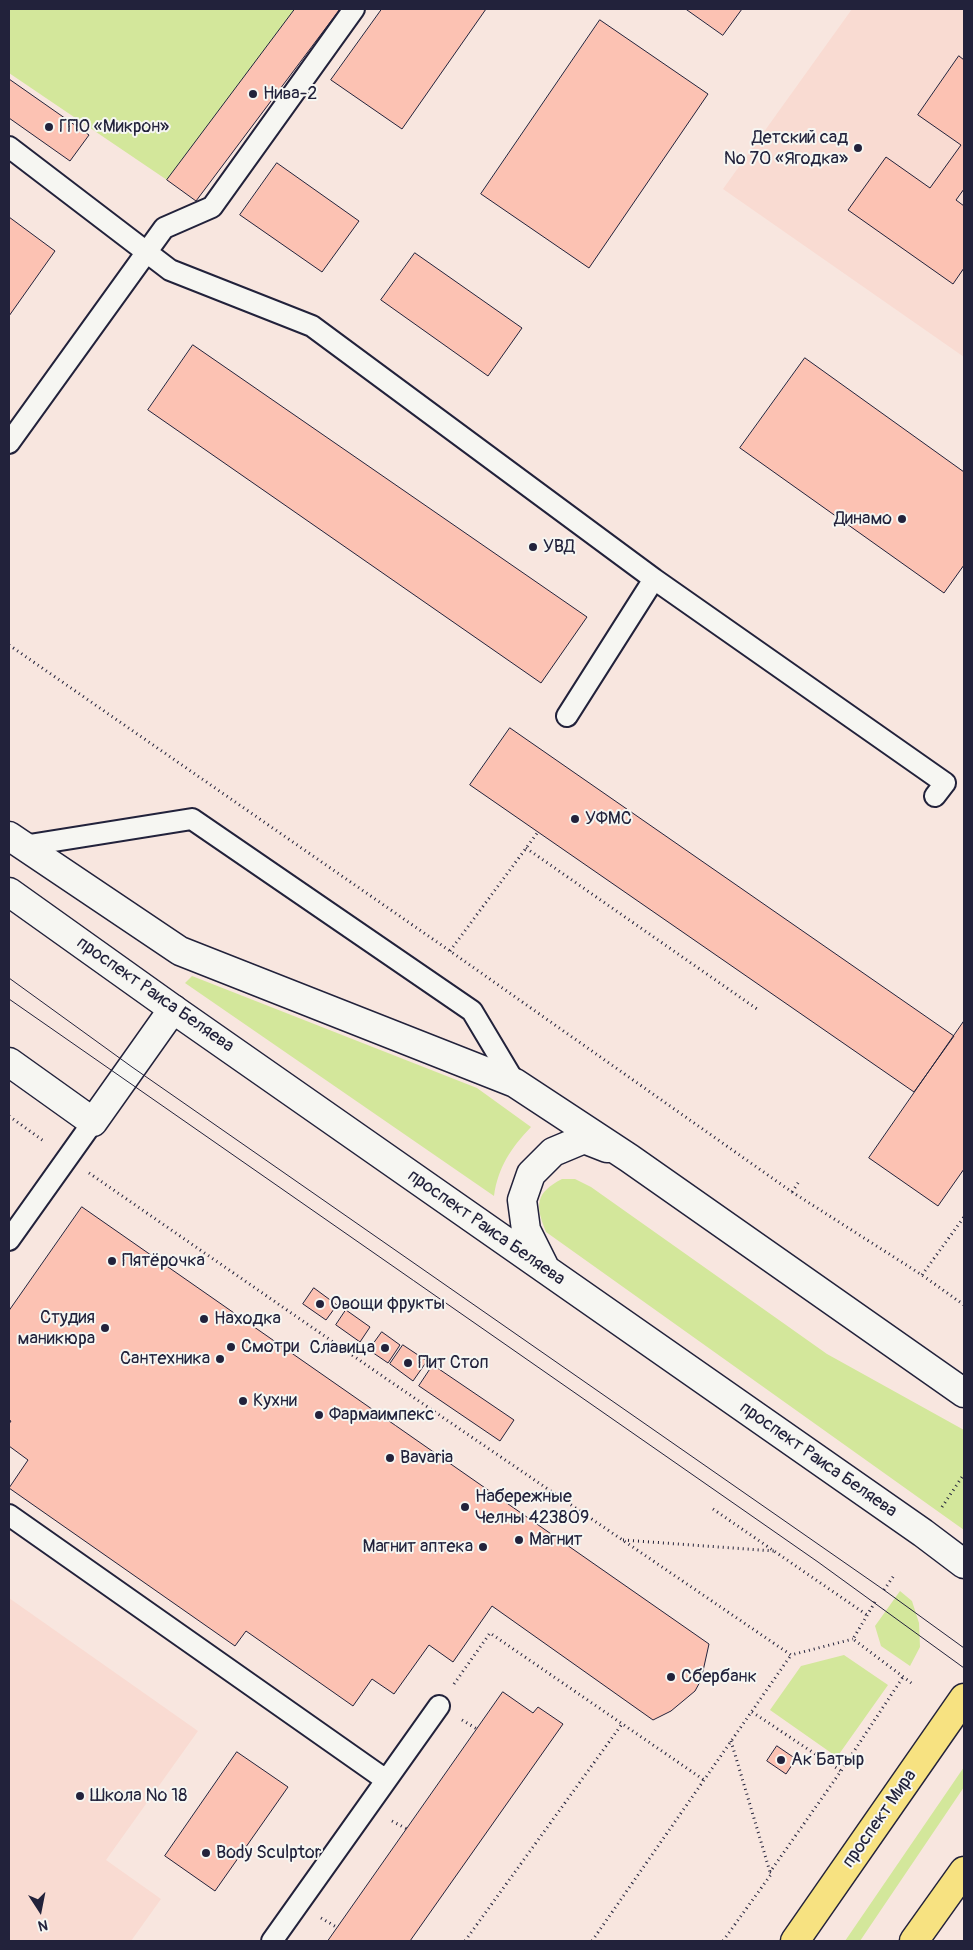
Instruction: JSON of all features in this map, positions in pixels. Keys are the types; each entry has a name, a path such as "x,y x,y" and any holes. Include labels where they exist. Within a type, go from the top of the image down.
{"main road":[{"name":"проспект Мира","path":"795,1941 964,1698"},
{"path":"914,1941 964,1871"}],"street":[{"path":"16,841 180,951 515,1083 629,1158 964,1393"},
{"name":"проспект Раиса Беляева","path":"9,892 173,1009 923,1533 964,1564"},
{"path":"9,1062 93,1122 173,1009"},
{"path":"546,1270 526,1230 522,1200 531,1174 553,1152 584,1139 629,1158"}],"lane":[{"path":"9,443 164,228 212,207 354,9"},
{"path":"9,147 170,270 312,326 654,579 945,783 935,796"},
{"path":"567,716 654,579"},
{"path":"16,841 192,819 472,1011 515,1083"},
{"path":"9,1240 93,1122"},
{"path":"9,1515 386,1780"},
{"path":"272,1941 439,1706"}],"path":[{"path":"9,645 450,951 792,1192 922,1275 964,1305"},
{"path":"450,951 538,832"},
{"path":"526,848 757,1009"},
{"path":"9,1116 67,1158 791,1655"},
{"path":"792,1192 800,1180"},
{"path":"922,1275 964,1217"},
{"path":"938,1512 964,1474"},
{"path":"713,1508 867,1615"},
{"path":"623,1540 775,1552"},
{"path":"884,1590 894,1574"},
{"path":"592,1941 791,1655 853,1638 875,1602"},
{"path":"439,1706 490,1633 704,1780"},
{"path":"853,1638 914,1685"},
{"path":"770,1872 902,1677"},
{"path":"752,1712 840,1771"},
{"path":"465,1941 622,1724"},
{"path":"723,1941 772,1873 770,1872 731,1741"}],"shaded area":[{"name":"Детский сад № 70 «Ягодка»","path":"852,9 964,9 964,357 723,189"},
{"name":"Школа № 18","path":"9,1598 198,1731 106,1860 161,1899 131,1941 9,1941"}],"green space":[{"path":"9,9 295,9 167,180 9,73"},
{"path":"192,976 477,1088 531,1127 506,1158 494,1196 185,983"},
{"path":"562,1179 575,1179 591,1187 827,1354 964,1430 964,1530 546,1232 540,1214 540,1201 547,1189"},
{"path":"900,1591 912,1601 919,1623 920,1647 910,1666 881,1646 875,1626"},
{"path":"844,1655 888,1685 837,1757 770,1710 801,1666"},
{"path":"964,1767 964,1787 860,1941 845,1941"}],"building":[{"name":"Нива-2","path":"295,9 340,9 196,201 167,180"},
{"path":"382,9 486,9 402,129 331,80"},
{"path":"686,9 742,9 723,35"},
{"path":"600,20 708,94 589,268 481,194"},
{"path":"959,56 964,60 964,189 956,200 964,206 964,268 953,284 848,210 886,157 930,188 961,145 918,115"},
{"name":"ГПО «Микрон»","path":"9,79 89,135 70,161 9,118"},
{"path":"277,163 359,221 322,272 240,215"},
{"path":"9,217 55,251 9,316"},
{"path":"415,253 522,328 488,376 381,300"},
{"path":"193,345 587,617 541,683 148,410"},
{"name":"Динамо","path":"805,358 964,472 964,565 944,593 740,448"},
{"path":"510,728 954,1036 914,1092 470,785"},
{"path":"964,1021 964,1169 938,1206 869,1158"},
{"path":"82,1207 709,1644 701,1680 695,1691 671,1711 653,1720 492,1606 453,1662 429,1645 394,1694 372,1679 353,1706 246,1631 235,1646 9,1488 28,1460 9,1446 9,1424 11,1421 9,1420 9,1311"},
{"name":"Овощи фрукты","path":"314,1288 337,1305 326,1320 303,1304"},
{"path":"346,1310 370,1327 360,1342 336,1325"},
{"name":"Славица","path":"382,1332 400,1345 388,1363 369,1350"},
{"name":"Пит Стоп","path":"403,1345 427,1361 413,1381 390,1364"},
{"path":"433,1365 514,1420 500,1441 419,1386"},
{"path":"503,1692 533,1713 538,1707 563,1724 410,1941 328,1941"},
{"name":"Ак Батыр","path":"777,1746 796,1759 786,1774 767,1761"},
{"path":"237,1752 288,1787 215,1891 165,1856"}],"tram line":[{"path":"9,978 132,1067 884,1590 964,1648"},
{"path":"9,999 818,1562 964,1668"}],"place":[{"name":"Нива-2","path":"253,94"},
{"name":"ГПО «Микрон»","path":"49,127"},
{"name":"Детский сад № 70 «Ягодка»","path":"858,148"},
{"name":"Динамо","path":"902,519"},
{"name":"УВД","path":"533,547"},
{"name":"УФМС","path":"575,819"},
{"name":"Пятёрочка","path":"112,1261"},
{"name":"Овощи фрукты","path":"320,1304"},
{"name":"Находка","path":"204,1319"},
{"name":"Студия маникюра","path":"105,1328"},
{"name":"Смотри","path":"231,1347"},
{"name":"Славица","path":"385,1348"},
{"name":"Сантехника","path":"220,1359"},
{"name":"Пит Стоп","path":"408,1363"},
{"name":"Кухни","path":"243,1401"},
{"name":"Фармаимпекс","path":"319,1415"},
{"name":"Bavaria","path":"390,1458"},
{"name":"Набережные Челны 423809","path":"465,1507"},
{"name":"Магнит","path":"519,1540"},
{"name":"Магнит аптека","path":"483,1547"},
{"name":"Сбербанк","path":"671,1677"},
{"name":"Ак Батыр","path":"781,1760"},
{"name":"Школа № 18","path":"80,1796"},
{"name":"Body Sculptor","path":"206,1853"}]}
